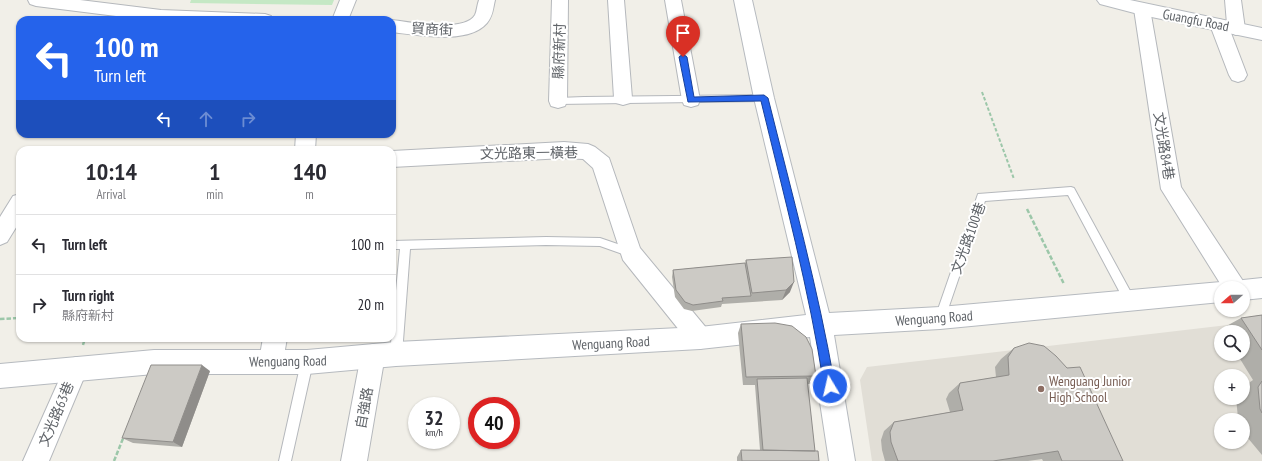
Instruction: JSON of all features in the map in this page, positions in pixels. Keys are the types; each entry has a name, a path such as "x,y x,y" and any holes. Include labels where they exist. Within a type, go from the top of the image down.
{"street":[{"path":"36,0 161,16 171,0"},
{"path":"342,16 348,0"},
{"name":"貿商街","path":"396,26 455,31 472,27 482,18 487,0"},
{"name":"縣府新村","path":"558,101 560,0"},
{"path":"616,0 623,98"},
{"path":"673,0 691,100"},
{"path":"743,0 764,98 820,325 842,461"},
{"name":"Guangfu Road","path":"1109,0 1142,9 1262,34"},
{"path":"1233,0 1236,28"},
{"name":"文光路84巷","path":"1142,9 1171,189 1230,281"},
{"path":"1219,25 1238,75"},
{"name":"文光路東一橫巷","path":"396,159 564,150 588,152 602,164 631,253 700,338"},
{"path":"0,236 16,209"},
{"path":"1250,289 1262,288"},
{"name":"Wenguang Road","path":"0,376 273,350 307,362 384,355 700,338 820,325 940,318 1214,293"},
{"name":"自強路","path":"354,461 384,355"},
{"name":"文光路63巷","path":"36,461 76,368"}],"lane":[{"path":"558,101 623,98 691,100 764,98"},
{"name":"文光路100巷","path":"940,318 981,197 1071,191 1130,301"},
{"path":"396,245 546,241 600,242 631,253"},
{"path":"396,292 405,244"},
{"path":"384,355 386,342"},
{"path":"285,461 307,362"}],"path":[{"path":"0,318 16,318"},
{"path":"114,461 126,433"}],"shaded area":[{"name":"Wenguang Junior High School","path":"1262,321 1262,461 872,461 860,380 867,367 1214,327 1214,361 1250,361 1250,325 1228,325"}],"green space":[{"path":"191,0 334,0 332,5 190,3"}],"building":[{"path":"792,257 794,282 786,290 752,293 746,260"},
{"path":"745,263 751,296 722,298 723,301 693,305 685,302 676,290 673,270"},
{"path":"1262,315 1262,350 1250,332 1250,325 1246,325 1241,318"},
{"path":"775,323 792,326 806,337 812,349 816,376 746,377 741,324"},
{"path":"1029,343 1044,346 1067,368 1080,367 1123,461 1062,461 1058,451 993,461 898,461 891,442 890,432 894,422 963,410 958,390 960,383 1009,375 1008,357 1014,348"},
{"path":"151,365 202,365 173,442 122,438"},
{"path":"807,378 815,451 763,450 757,379"},
{"path":"1262,381 1262,413 1260,409 1258,387"},
{"path":"741,450 818,451 819,461 742,461"}],"place":[{"name":"Wenguang Junior High School","path":"1041,389"}],"route":[{"path":"683,57 691,100 764,98 820,325 830,386"}]}
